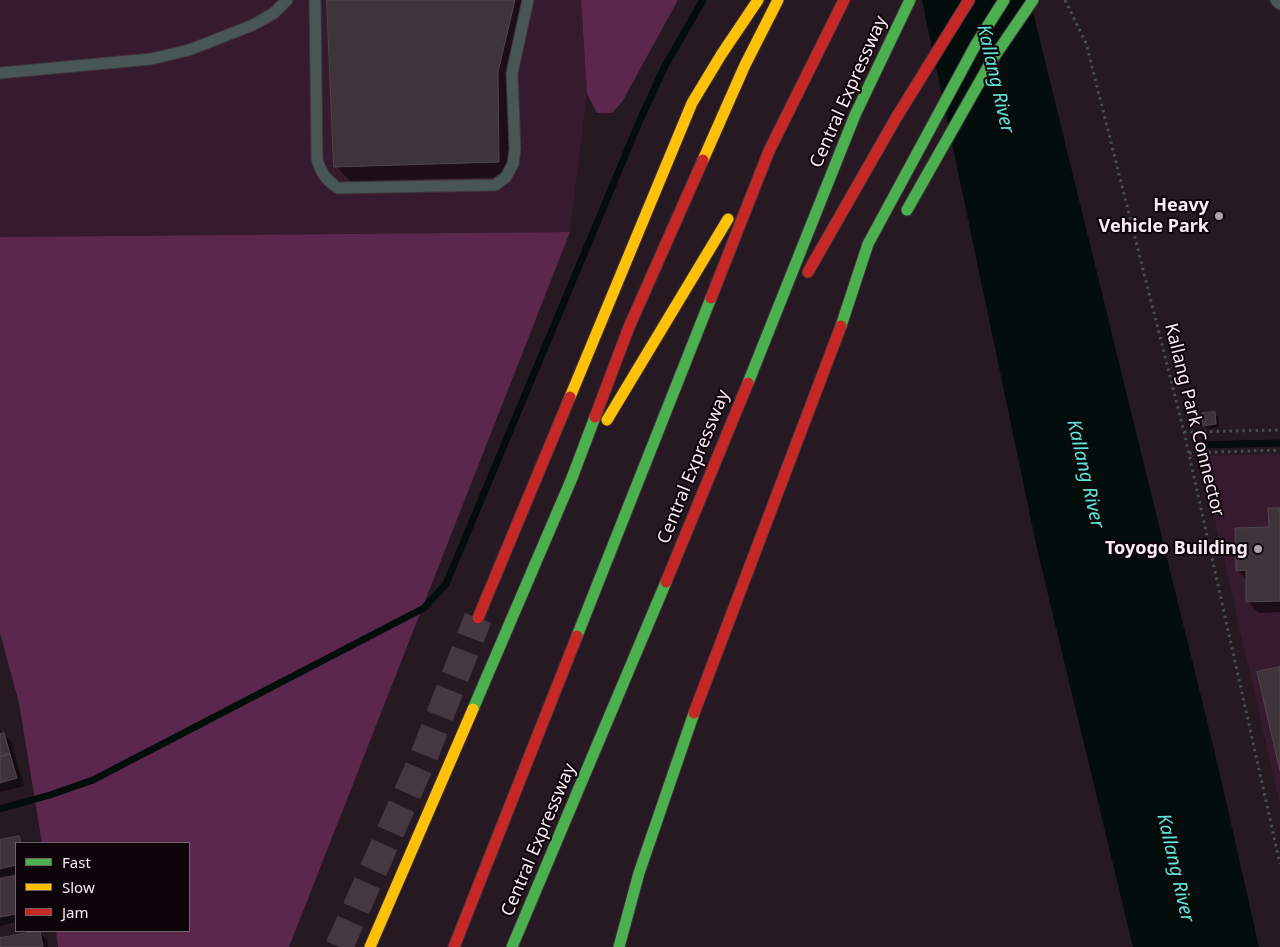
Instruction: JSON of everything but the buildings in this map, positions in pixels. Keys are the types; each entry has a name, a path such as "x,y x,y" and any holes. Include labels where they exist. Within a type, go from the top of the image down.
{"highway":[{"path":"478,618 692,103 758,0"},
{"path":"370,947 572,478 629,327 745,65 778,0"},
{"name":"Central Expressway","path":"512,947 630,672 855,115 910,0"},
{"path":"756,362 896,118 969,0"},
{"path":"619,947 639,873 705,682 845,317 868,244 975,46 1004,0"},
{"path":"902,220 992,60 1033,0"},
{"path":"572,478 769,151 842,4"},
{"path":"454,947 769,151"},
{"path":"845,317 865,287"}],"lane":[{"path":"0,73 151,59 189,50 253,25 274,13 287,0"},
{"path":"315,0 318,159 322,174 338,188 495,185 506,178 513,164 515,149 512,73 528,0"},
{"path":"1276,0 1280,4"}],"path":[{"name":"Kallang Park Connector","path":"1066,0 1086,43 1184,432 1280,864"},
{"path":"1184,432 1280,430"},
{"path":"1189,453 1280,450"}],"shaded area":[{"path":"0,0 581,0 587,94 570,232 0,237"},
{"path":"581,0 678,0 622,102 612,113 597,113 587,94"},
{"path":"570,232 289,947 58,947 56,932 190,932 190,842 42,842 19,703 0,633 0,237"},
{"path":"1280,454 1280,804 1200,456"}],"water":[{"name":"Kallang River","path":"922,0 1030,0 1218,766 1259,947 1133,947 1038,553"}],"waterway":[{"path":"0,809 50,795 93,780 424,608 446,584 640,120 665,66 703,0"},
{"path":"1197,445 1280,443"}],"tunnel":[{"path":"339,947 424,756 478,618"}],"traffic: fast":[{"path":"748,383 855,115 910,0"},
{"path":"841,326 868,244 975,46 1004,0"},
{"path":"907,210 992,60 1033,0"},
{"path":"577,636 711,298"},
{"path":"473,709 572,478 595,417"},
{"path":"512,947 666,582"},
{"path":"619,947 639,873 694,713"}],"traffic: slow":[{"path":"570,397 692,103 758,0"},
{"path":"703,160 745,65 778,0"},
{"path":"607,420 728,219"},
{"path":"370,947 473,709"}],"traffic: jam":[{"path":"711,298 769,151 844,0"},
{"path":"808,272 896,118 969,0"},
{"path":"595,417 629,327 703,160"},
{"path":"694,713 841,326"},
{"path":"666,582 748,383"},
{"path":"478,618 570,397"},
{"path":"454,947 577,636"}],"place":[{"name":"Heavy Vehicle Park","path":"1219,216"},
{"name":"Toyogo Building","path":"1258,549"}]}
